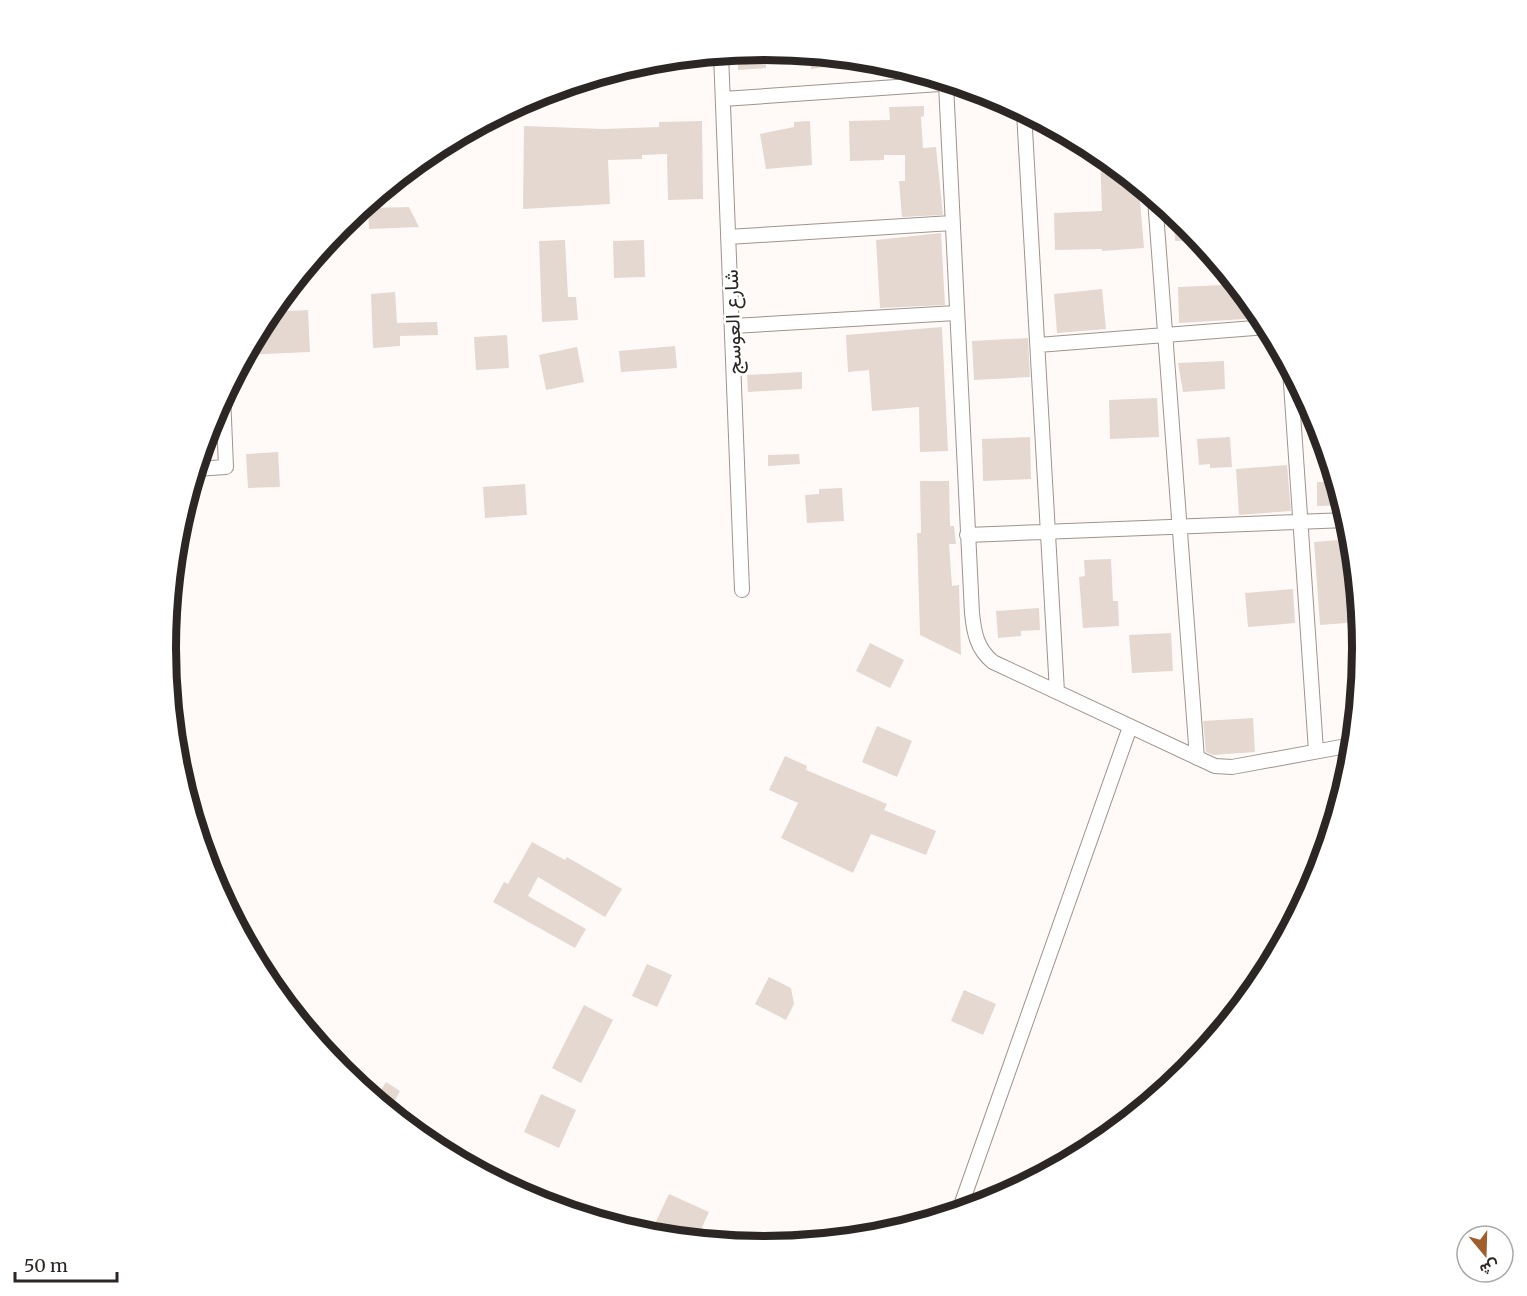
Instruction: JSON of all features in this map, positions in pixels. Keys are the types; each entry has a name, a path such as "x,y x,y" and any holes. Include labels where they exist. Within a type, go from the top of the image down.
{"street":[{"name":"شارع العوسج","path":"721,61 741,590"},
{"path":"723,99 933,85"},
{"path":"950,90 952,223 967,535 973,621 978,643 984,654 993,662 1130,727 1197,758 1224,767 1343,747"},
{"path":"1025,121 1058,693"},
{"path":"1156,210 1197,758"},
{"path":"728,237 952,223"},
{"path":"732,326 956,313"},
{"path":"1038,345 1256,328"},
{"path":"1292,389 1316,751"},
{"path":"204,468 226,467 224,415"},
{"path":"967,535 1337,520"},
{"path":"962,1201 1130,727"}],"building":[{"path":"766,60 766,68 738,70 738,61"},
{"path":"810,62 840,65 865,69 839,69 839,65 811,69"},
{"path":"924,106 924,116 921,117 923,148 936,147 943,215 902,217 899,181 905,181 905,155 884,155 884,160 850,161 849,121 890,120 889,107"},
{"path":"702,121 703,199 668,200 667,154 642,155 642,159 608,160 610,204 523,209 524,126 604,129 659,127 659,122"},
{"path":"810,121 812,165 766,169 760,134 794,127 794,122"},
{"path":"1100,167 1143,200 1140,201 1144,248 1102,251 1102,249 1055,250 1054,213 1102,211"},
{"path":"409,207 419,227 369,229 368,213 374,208"},
{"path":"1175,228 1187,240 1175,241"},
{"path":"941,233 945,305 880,308 876,240"},
{"path":"565,240 568,297 576,297 578,320 542,322 539,241"},
{"path":"644,240 645,277 614,278 613,241"},
{"path":"1224,282 1250,319 1179,323 1178,287 1224,285"},
{"path":"1102,289 1106,329 1057,333 1054,294"},
{"path":"395,292 397,323 437,322 438,335 400,336 400,346 373,348 371,294"},
{"path":"308,310 310,352 254,355 275,321 282,311"},
{"path":"942,327 948,451 920,452 919,407 872,411 869,370 848,372 846,335"},
{"path":"507,335 509,368 476,370 474,337"},
{"path":"1028,338 1030,377 974,380 972,341"},
{"path":"675,346 677,368 621,372 619,351"},
{"path":"577,347 584,382 546,390 539,355"},
{"path":"1224,361 1225,389 1183,392 1178,363"},
{"path":"802,372 802,389 748,392 747,375"},
{"path":"1157,398 1159,437 1110,439 1109,400"},
{"path":"1030,437 1031,479 983,481 982,439"},
{"path":"1230,437 1232,467 1210,468 1210,464 1199,465 1197,439"},
{"path":"278,452 280,487 248,488 246,454"},
{"path":"799,454 800,464 768,466 768,455"},
{"path":"1287,465 1291,511 1239,515 1236,469"},
{"path":"920,481 949,481 950,526 954,526 956,544 949,544 952,586 959,585 961,655 920,635 917,533 921,533"},
{"path":"1317,482 1327,482 1333,505 1317,506"},
{"path":"525,484 527,515 485,518 483,487"},
{"path":"842,488 844,521 807,523 805,495 819,494 819,489"},
{"path":"1341,540 1351,623 1320,625 1314,542"},
{"path":"1111,559 1113,601 1118,601 1119,626 1083,628 1079,577 1085,576 1084,560"},
{"path":"1293,589 1295,623 1248,627 1245,593"},
{"path":"1039,608 1040,630 1021,631 1021,636 998,638 996,611"},
{"path":"1171,633 1173,671 1132,673 1129,635"},
{"path":"870,643 904,660 890,688 856,671"},
{"path":"1253,718 1255,752 1213,755 1206,752 1203,721"},
{"path":"877,726 912,741 897,777 862,762"},
{"path":"785,756 807,766 806,770 887,804 884,810 936,831 926,855 871,834 853,873 781,838 798,803 769,790"},
{"path":"532,842 565,860 567,857 622,889 605,917 538,877 528,896 586,929 575,948 493,902 504,882 508,884"},
{"path":"647,964 672,975 657,1007 632,996"},
{"path":"769,977 791,988 794,1004 786,1020 755,1004"},
{"path":"964,990 996,1004 983,1035 951,1021"},
{"path":"584,1005 613,1020 581,1083 552,1068"},
{"path":"386,1082 400,1091 393,1104 379,1093"},
{"path":"541,1094 576,1110 559,1148 524,1132"},
{"path":"669,1194 709,1212 700,1232 654,1226"}]}
